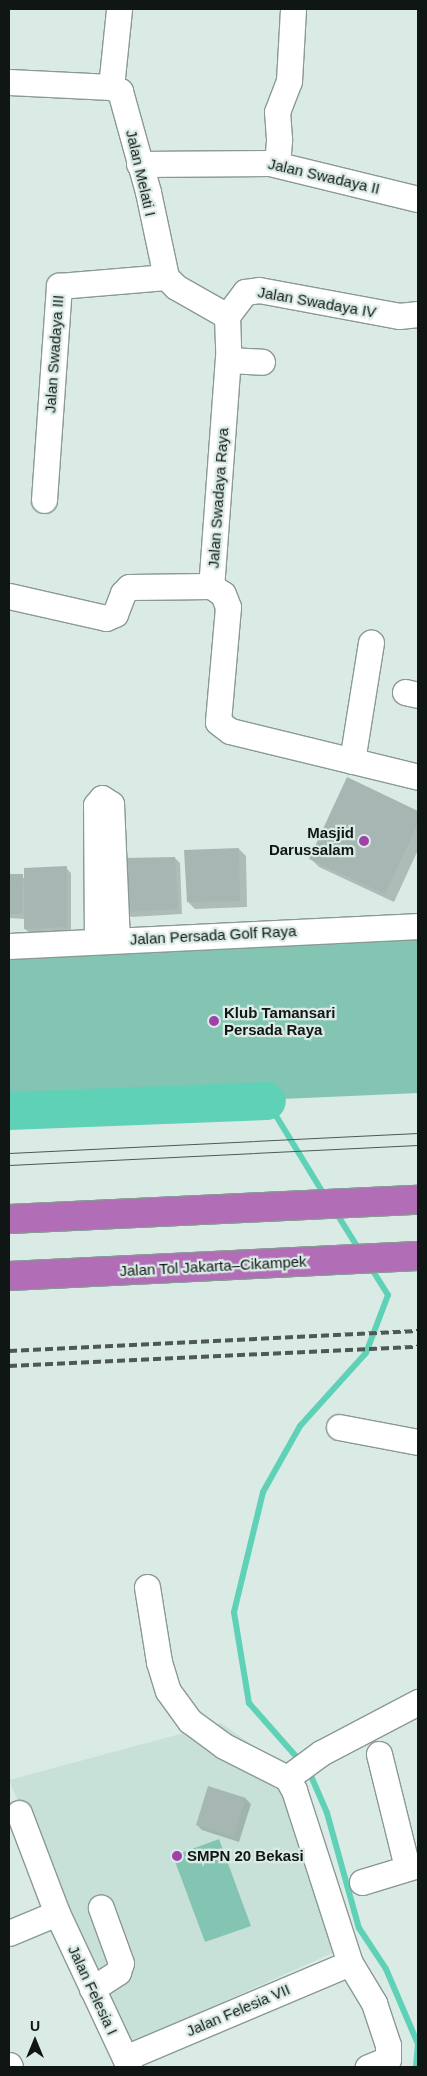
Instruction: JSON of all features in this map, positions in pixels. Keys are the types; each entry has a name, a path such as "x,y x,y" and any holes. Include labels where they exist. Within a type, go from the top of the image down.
{"highway":[{"path":"9,1218 418,1200"},
{"name":"Jalan Tol Jakarta–Cikampek","path":"9,1276 418,1256"}],"street":[{"path":"9,82 111,87 119,9"},
{"path":"277,164 280,139 277,112 289,81 293,9"},
{"name":"Jalan Melati I","path":"111,87 123,96 166,277"},
{"name":"Jalan Swadaya II","path":"139,164 251,160 277,164 418,199"},
{"path":"166,277 228,344 262,362"},
{"name":"Jalan Swadaya III","path":"44,500 59,286 166,277"},
{"name":"Jalan Swadaya IV","path":"228,344 245,292 259,290 399,316 418,314"},
{"name":"Jalan Swadaya Raya","path":"228,344 211,586 223,594 228,607 220,726 230,731 418,777"},
{"path":"9,596 106,618 115,614 123,593 129,587 211,586"},
{"path":"352,761 371,643"},
{"name":"Jalan Persada Golf Raya","path":"9,946 418,926"},
{"path":"339,1427 418,1442"},
{"path":"147,1587 159,1662 168,1691 197,1726 224,1746 293,1774"},
{"path":"293,1774 321,1753 418,1702"},
{"path":"362,1882 412,1866 379,1754"},
{"path":"293,1774 294,1790 350,1963 374,2003 389,2050 388,2059 368,2067"},
{"name":"Jalan Felesia I","path":"19,1813 57,1913 127,2063"},
{"path":"92,1989 118,1972 121,1962 101,1908"},
{"path":"9,1933 57,1913"},
{"name":"Jalan Felesia VII","path":"127,2063 350,1963"}],"shaded area":[{"name":"SMPN 20 Bekasi","path":"221,1723 280,1765 346,1947 124,2046 9,1780"}],"green space":[{"name":"Klub Tamansari Persada Raya","path":"418,927 418,1093 9,1111 9,949"},
{"path":"219,1839 251,1926 205,1942 173,1856"}],"building":[{"name":"Masjid Darussalam","path":"347,777 418,811 418,823 385,894 309,859"},
{"path":"239,848 240,901 187,902 184,850"},
{"path":"175,857 178,909 125,912 124,858"},
{"path":"67,866 67,927 24,929 24,868"},
{"path":"9,874 23,874 22,914 9,914"},
{"path":"208,1786 246,1798 234,1837 196,1825"}],"waterway":[{"path":"267,1101 325,1196"},
{"path":"9,1111 267,1101"},
{"path":"335,1211 360,1251"},
{"path":"301,1762 249,1703 234,1612 263,1492 300,1426 366,1353 388,1295 370,1266"},
{"path":"308,1769 327,1813 359,1928 386,1969 418,2044 416,2067"}],"tram line":[{"path":"9,1153 418,1133"},
{"path":"9,1165 418,1145"}],"railway":[{"path":"9,1351 418,1331"},
{"path":"9,1366 418,1347"}],"place":[{"name":"Masjid Darussalam","path":"364,841"},
{"name":"Klub Tamansari Persada Raya","path":"214,1021"},
{"name":"SMPN 20 Bekasi","path":"177,1856"}]}
